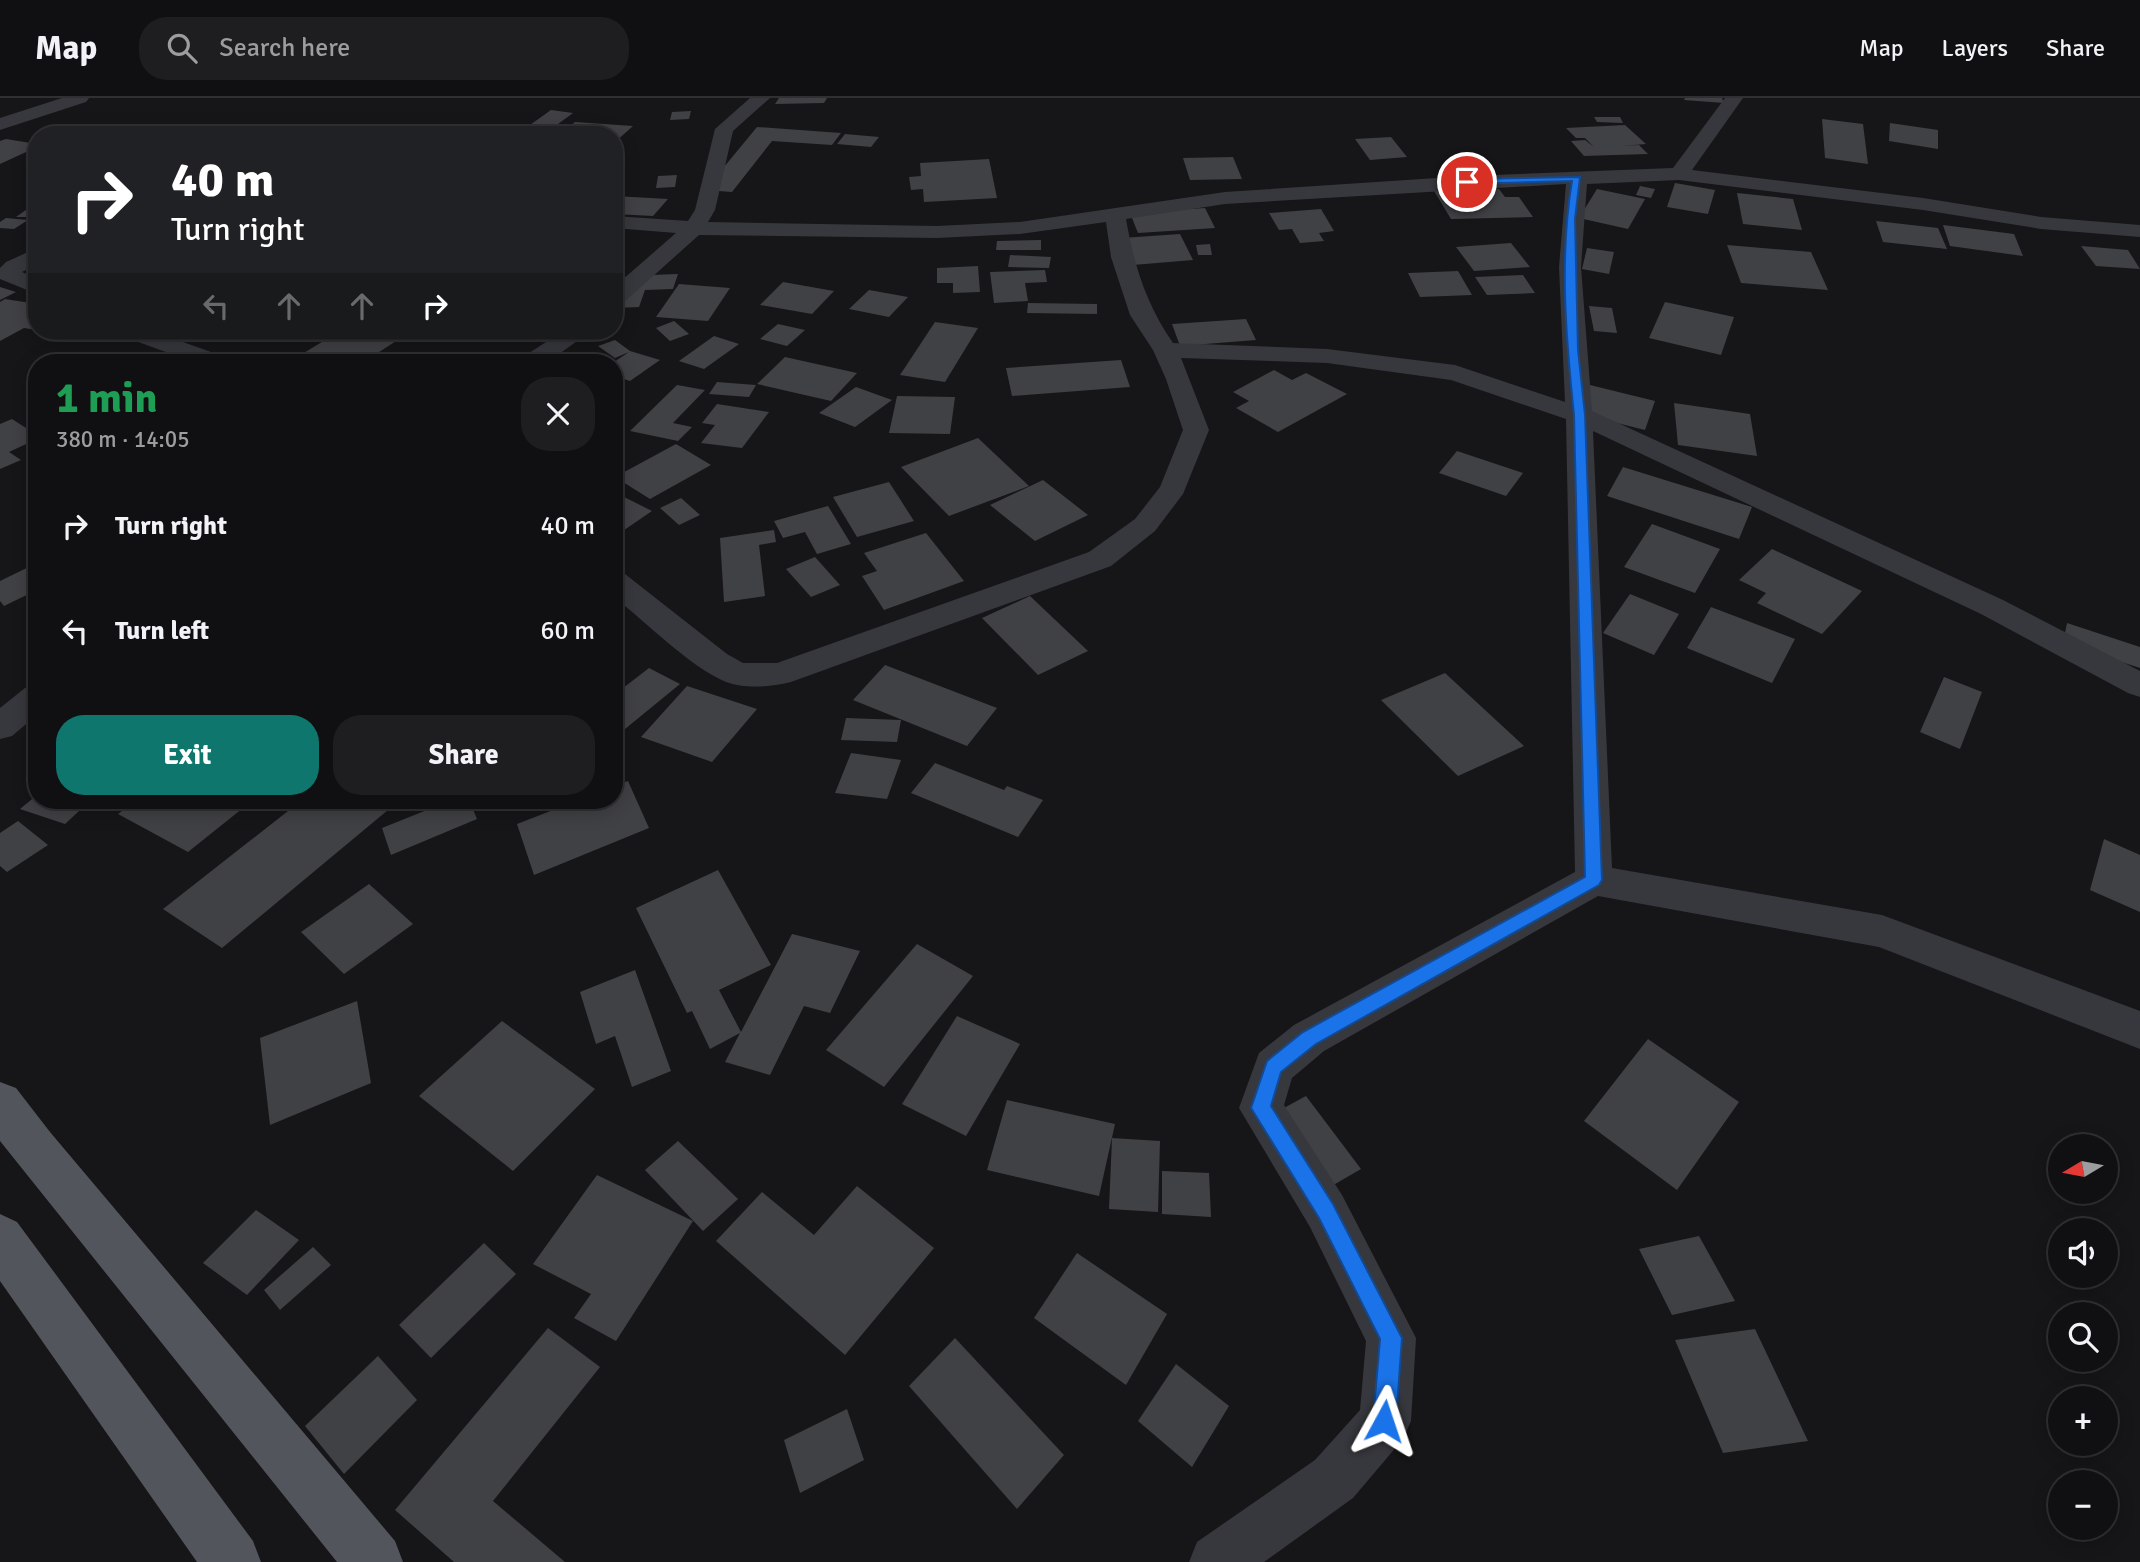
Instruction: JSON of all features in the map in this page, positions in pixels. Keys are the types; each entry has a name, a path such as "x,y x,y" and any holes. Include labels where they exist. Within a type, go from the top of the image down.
{"main road":[{"path":"0,1103 33,1147 374,1562"},
{"path":"0,1238 232,1562"}],"street":[{"path":"0,124 80,98"},
{"path":"623,291 694,228 705,210 724,130 761,98"},
{"path":"1679,174 1734,98"},
{"path":"623,223 694,228 978,232 1225,198 1467,182 1679,174 1923,204 2040,223 2140,231"},
{"path":"1577,179 1570,219 1572,350 1579,415 1594,880"},
{"path":"623,588 716,662 738,674 779,674 1100,559 1145,526 1173,488 1196,430 1179,379 1165,350 1142,315 1122,257 1115,214"},
{"path":"28,260 14,267 8,274 28,283"},
{"path":"155,340 194,354"},
{"path":"544,354 565,340"},
{"path":"1165,350 1327,356 1455,373 1579,415 1992,607 2140,685"},
{"path":"0,727 28,704"},
{"path":"1217,1562 1334,1479 1384,1421 1391,1338 1326,1211 1261,1108 1274,1067 1309,1038 1594,880 1882,931 2140,1030"}],"building":[{"path":"779,98 827,98 824,103 775,104"},
{"path":"1722,98 1724,103 1684,100"},
{"path":"551,110 573,113 555,126 529,126"},
{"path":"691,111 689,119 670,120 672,112"},
{"path":"1594,117 1620,117 1623,123 1597,122"},
{"path":"1822,119 1863,124 1868,164 1825,158"},
{"path":"575,122 633,126 623,135 623,126 570,126"},
{"path":"1890,123 1938,130 1938,149 1889,141"},
{"path":"1625,125 1646,144 1622,146 1639,145 1648,154 1584,156 1571,141 1585,140 1594,147 1585,138 1576,138 1566,128"},
{"path":"757,127 841,133 832,145 772,141 732,192 705,190"},
{"path":"845,134 879,137 871,147 837,144"},
{"path":"1391,137 1407,157 1370,160 1355,139"},
{"path":"6,139 28,143 28,151 0,164 0,141"},
{"path":"1233,157 1242,179 1190,180 1183,158"},
{"path":"989,159 997,198 924,202 923,189 911,190 909,177 921,176 920,163"},
{"path":"677,175 675,187 656,188 658,176"},
{"path":"1675,183 1715,190 1708,214 1667,207"},
{"path":"1640,186 1655,189 1651,198 1636,195"},
{"path":"1499,189 1505,197 1519,197 1533,217 1451,219 1434,191"},
{"path":"1597,189 1645,199 1628,229 1579,218"},
{"path":"1737,193 1793,199 1802,230 1743,224"},
{"path":"623,196 668,199 653,216 623,214"},
{"path":"28,208 28,217 16,217"},
{"path":"1205,208 1215,228 1138,233 1130,213"},
{"path":"1321,209 1334,231 1319,233 1324,241 1300,243 1292,229 1279,230 1269,213"},
{"path":"6,218 28,220 14,229 0,228 0,222"},
{"path":"1876,221 1938,228 1947,249 1883,242"},
{"path":"1943,225 2014,234 2023,256 1950,246"},
{"path":"1180,234 1193,260 1133,265 1122,238"},
{"path":"1041,240 1041,250 996,250 997,241"},
{"path":"1511,243 1530,267 1474,271 1456,247"},
{"path":"1210,244 1212,255 1198,255 1196,245"},
{"path":"1727,245 1811,252 1828,290 1741,283"},
{"path":"2081,246 2128,250 2140,269 2096,266"},
{"path":"1587,248 1614,252 1609,274 1582,269"},
{"path":"1010,255 1051,257 1049,268 1008,267"},
{"path":"978,266 980,292 953,293 953,283 937,283 937,268"},
{"path":"1045,270 1047,282 1025,283 1028,301 994,303 990,272"},
{"path":"1458,271 1472,295 1420,297 1408,273"},
{"path":"678,274 673,289 645,290 639,307 623,308 623,284 626,276"},
{"path":"1523,275 1535,293 1487,295 1475,277"},
{"path":"783,282 834,291 812,314 760,305"},
{"path":"679,284 730,288 708,321 656,317"},
{"path":"0,287 16,292 0,300"},
{"path":"869,290 908,297 889,317 849,309"},
{"path":"5,299 28,303 28,329 24,328 0,341 0,302"},
{"path":"1665,302 1734,317 1721,355 1649,338"},
{"path":"1028,303 1097,304 1097,314 1027,313"},
{"path":"1589,306 1612,308 1617,333 1594,331"},
{"path":"1246,319 1256,340 1180,346 1172,324"},
{"path":"674,321 689,334 670,341 656,328"},
{"path":"935,322 978,328 945,382 900,375"},
{"path":"778,324 805,330 787,346 760,339"},
{"path":"714,336 739,344 704,369 679,361"},
{"path":"325,340 397,340 376,354 302,354"},
{"path":"615,340 630,351 660,360 630,381 623,379 623,356 629,352 609,354 598,346"},
{"path":"785,357 857,373 831,401 757,384"},
{"path":"1121,360 1130,387 1012,396 1006,368"},
{"path":"1274,370 1292,380 1306,373 1347,394 1278,432 1236,408 1249,401 1233,392"},
{"path":"717,382 756,385 749,397 709,394"},
{"path":"677,385 705,390 673,423 692,427 678,441 630,431"},
{"path":"1590,385 1655,401 1645,430 1577,413"},
{"path":"856,387 892,400 855,427 819,413"},
{"path":"897,396 955,397 950,434 889,433"},
{"path":"1674,403 1750,414 1757,456 1678,445"},
{"path":"717,404 769,412 742,448 701,443 715,425 702,423"},
{"path":"12,419 28,429 28,443 9,452 21,460 0,469 0,424"},
{"path":"978,438 1029,486 949,516 901,467"},
{"path":"676,444 711,465 650,499 623,482 623,473"},
{"path":"1457,451 1523,473 1506,496 1439,473"},
{"path":"1623,467 1752,507 1739,539 1607,496"},
{"path":"1043,480 1088,515 1035,541 990,505"},
{"path":"889,482 914,521 857,537 833,497"},
{"path":"623,496 652,511 623,531"},
{"path":"681,498 700,515 679,525 660,508"},
{"path":"828,506 851,544 817,554 805,532 783,538 774,521"},
{"path":"1652,524 1720,549 1695,593 1624,567"},
{"path":"774,530 776,542 759,545 765,596 724,602 720,538"},
{"path":"926,533 964,581 884,610 862,576 877,571 864,553"},
{"path":"1772,549 1862,591 1822,634 1757,603 1766,593 1739,580"},
{"path":"815,557 840,585 811,597 786,569"},
{"path":"28,567 28,594 4,606 0,601 0,581"},
{"path":"1630,594 1679,614 1654,655 1603,633"},
{"path":"1030,596 1088,651 1038,675 982,618"},
{"path":"1711,607 1795,639 1772,683 1687,648"},
{"path":"2067,623 2140,647 2140,668 2063,643"},
{"path":"885,665 997,708 967,746 853,700"},
{"path":"649,668 680,684 623,731 623,688"},
{"path":"1445,673 1524,746 1458,776 1381,700"},
{"path":"1944,677 1982,692 1960,749 1920,732"},
{"path":"687,686 757,709 712,762 641,737"},
{"path":"846,718 901,720 897,742 841,740"},
{"path":"851,753 901,760 887,799 835,793"},
{"path":"935,763 1004,790 1007,786 1043,800 1018,837 911,793"},
{"path":"628,781 649,828 534,875 517,824 556,809 623,809 623,783"},
{"path":"28,802 28,809 81,809 65,824 20,809"},
{"path":"125,809 242,809 188,852 118,814"},
{"path":"291,809 389,809 222,948 163,909"},
{"path":"430,809 473,809 477,819 391,855 382,828"},
{"path":"18,821 48,845 7,872 0,866 0,833"},
{"path":"2104,839 2140,855 2140,912 2090,890"},
{"path":"718,870 771,965 719,990 741,1032 792,934 860,951 830,1013 804,1006 770,1075 725,1062 740,1033 710,1049 692,1011 687,1013 636,908"},
{"path":"369,884 413,924 344,974 301,932"},
{"path":"917,944 973,976 884,1087 826,1050"},
{"path":"635,970 671,1071 632,1087 615,1036 596,1044 580,992"},
{"path":"357,1001 371,1083 270,1125 260,1038"},
{"path":"957,1016 1020,1044 966,1136 902,1104"},
{"path":"502,1021 595,1089 513,1171 419,1096"},
{"path":"1648,1039 1739,1102 1677,1190 1584,1121"},
{"path":"1306,1096 1361,1169 1323,1191 1269,1116"},
{"path":"1007,1100 1115,1124 1099,1196 987,1170"},
{"path":"1112,1138 1160,1141 1158,1212 1109,1209"},
{"path":"678,1141 738,1199 703,1231 645,1170"},
{"path":"1162,1171 1209,1173 1211,1217 1162,1214"},
{"path":"597,1175 693,1221 616,1341 574,1318 591,1294 533,1264"},
{"path":"857,1186 934,1248 845,1355 716,1241 762,1192 814,1235"},
{"path":"256,1210 299,1240 247,1295 203,1263"},
{"path":"1699,1236 1735,1301 1672,1315 1639,1249"},
{"path":"484,1243 516,1274 431,1358 399,1325"},
{"path":"313,1247 331,1265 280,1310 264,1290"},
{"path":"1077,1253 1167,1314 1126,1385 1034,1318"},
{"path":"548,1328 600,1367 493,1501 565,1562 454,1562 395,1510"},
{"path":"1755,1329 1808,1441 1723,1453 1675,1340"},
{"path":"955,1338 1064,1455 1017,1509 909,1386"},
{"path":"378,1356 417,1400 344,1474 305,1426"},
{"path":"1176,1364 1229,1406 1192,1467 1138,1421"},
{"path":"847,1409 864,1460 800,1493 784,1440"}],"route":[{"path":"1384,1421 1391,1338 1326,1211 1261,1108 1274,1067 1309,1038 1594,880 1579,415 1572,350 1570,219 1577,179 1467,182"}]}
